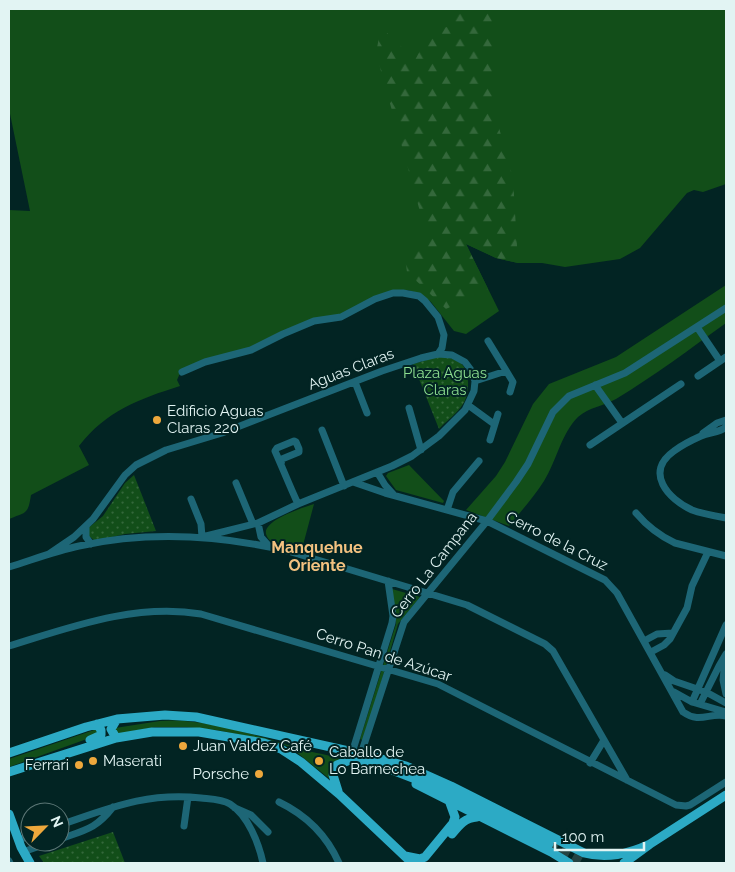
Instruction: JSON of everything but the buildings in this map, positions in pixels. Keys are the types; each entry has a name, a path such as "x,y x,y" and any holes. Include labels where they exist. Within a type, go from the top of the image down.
{"main road":[{"path":"9,753 117,719 153,715 196,717 406,766 584,852 594,855 616,855 633,852 650,844"},
{"path":"116,738 111,729 117,719"},
{"path":"62,754 64,749 100,737 101,730 97,724"},
{"path":"9,772 116,738 146,733 178,731 207,733 264,743 281,749 294,757 339,794 412,863"},
{"path":"357,754 368,761 444,790 549,844"},
{"path":"339,794 333,775 337,765 350,760 368,761"},
{"path":"392,769 450,803 551,852 569,863"},
{"path":"624,863 726,795"},
{"path":"404,856 420,859 428,855 453,823 455,817 450,803"},
{"path":"9,814 20,845"},
{"path":"430,863 462,822 466,819 478,817"},
{"path":"23,852 30,863"}],"street":[{"path":"182,372 210,360 252,350 283,334 314,322 342,317 375,299 398,293 418,296 425,301 438,317 444,335 442,348 438,354 452,355 461,359 471,370 475,381 473,396 468,405 448,429 421,450 402,461 255,524 202,537"},
{"path":"622,423 595,386 624,373 726,308"},
{"path":"697,326 723,359 698,376"},
{"path":"488,341 513,383 510,392"},
{"name":"Aguas Claras","path":"48,554 74,537 86,526 101,510 125,475 136,465 153,456 263,418 390,368 438,354"},
{"path":"475,381 506,371"},
{"path":"355,382 367,414"},
{"path":"590,445 681,384"},
{"name":"Cerro La Campana","path":"357,754 404,622 487,521 528,464 546,424 557,407 569,396 595,386"},
{"path":"468,405 494,424"},
{"path":"409,408 421,450"},
{"path":"490,440 498,414"},
{"path":"726,420 717,423 699,437 680,447 666,458 660,470 661,482 666,491 683,505 698,512 726,518"},
{"path":"699,437 718,432 726,426"},
{"path":"322,430 344,486"},
{"path":"447,510 455,490 479,461"},
{"path":"280,464 298,504"},
{"path":"377,472 394,495"},
{"name":"Cerro de la Cruz","path":"353,482 386,494 487,521 605,580 614,590 651,652 683,712 692,717 702,718 726,714"},
{"path":"236,483 255,524 270,547"},
{"path":"191,499 201,524 202,537"},
{"path":"636,513 648,526 668,540 726,556"},
{"path":"86,526 86,536 91,544"},
{"path":"229,531 227,537 230,540"},
{"path":"9,567 48,554 91,544 140,538 202,537 270,547 466,605 549,648 627,780"},
{"path":"254,544 262,537"},
{"path":"651,652 667,642 673,633 687,608 692,586 708,552"},
{"name":"Cerro La Campana","path":"357,754 392,623 393,616 388,581"},
{"name":"Cerro Pan de Azúcar","path":"9,646 103,618 155,611 180,611 218,618 438,684 590,763 676,805 686,806 695,802 726,782"},
{"path":"692,702 726,625"},
{"path":"644,641 657,634 673,633"},
{"path":"700,704 726,655"},
{"path":"726,655 723,667 726,694"},
{"path":"661,671 674,681 699,689 726,703"},
{"name":"Cerro de la Cruz","path":"672,690 692,702 726,714"},
{"path":"590,763 604,740"},
{"path":"184,826 188,797"},
{"path":"70,822 146,798 188,797 223,801 251,815 268,832"},
{"path":"279,802 304,817 318,830 330,846 339,863"},
{"path":"70,836 95,827 114,807"},
{"path":"235,808 254,836 263,863"}],"green space":[{"path":"9,9 726,9 726,184 703,192 694,190 687,193 640,248 620,259 565,267 542,263 518,263 496,258 466,244 499,311 466,334 454,331 431,302 420,294 408,290 395,290 340,316 319,319 251,349 181,371 177,380 180,386 137,401 100,424 79,446 89,465 31,495 27,510 23,514 9,519 9,210 30,211 9,109"},
{"path":"452,9 496,9 496,117 513,178 518,263 496,258 466,244 488,289 446,309 407,272 405,258 429,244 376,53 381,27 415,60 432,29 447,27"},
{"path":"726,285 726,323 616,399 587,411 578,417 567,431 544,481 509,526 466,510 496,476 505,462 533,404 549,384 616,357"},
{"name":"Plaza Aguas Claras","path":"436,357 450,358 460,362 464,366 468,377 464,402 458,411 439,429 413,364"},
{"path":"409,465 444,501 443,503 396,490 386,476 388,473"},
{"path":"134,475 156,531 125,534 95,541 89,536 87,529 103,516 125,483"},
{"path":"314,504 302,549 274,543 268,538 266,534 267,529 277,519"},
{"path":"392,589 420,597 398,624 364,741 360,739 396,624"},
{"path":"160,721 194,722 231,729 342,760 331,780 290,747 270,740 216,730 186,727 155,727 117,734 115,728"},
{"path":"97,729 98,735 9,767 9,759"},
{"path":"113,832 125,863 44,863 39,856 51,852 70,852 70,846"}],"tunnel":[{"path":"549,844 583,863"}],"place":[{"name":"Edificio Aguas Claras 220","path":"157,420"},
{"name":"Juan Valdez Café","path":"183,746"},
{"name":"Maserati","path":"93,761"},
{"name":"Caballo de Lo Barnechea","path":"319,761"},
{"name":"Ferrari","path":"79,765"},
{"name":"Porsche","path":"259,774"}],"district":[{"name":"Manquehue Oriente","path":"317,556"}]}
